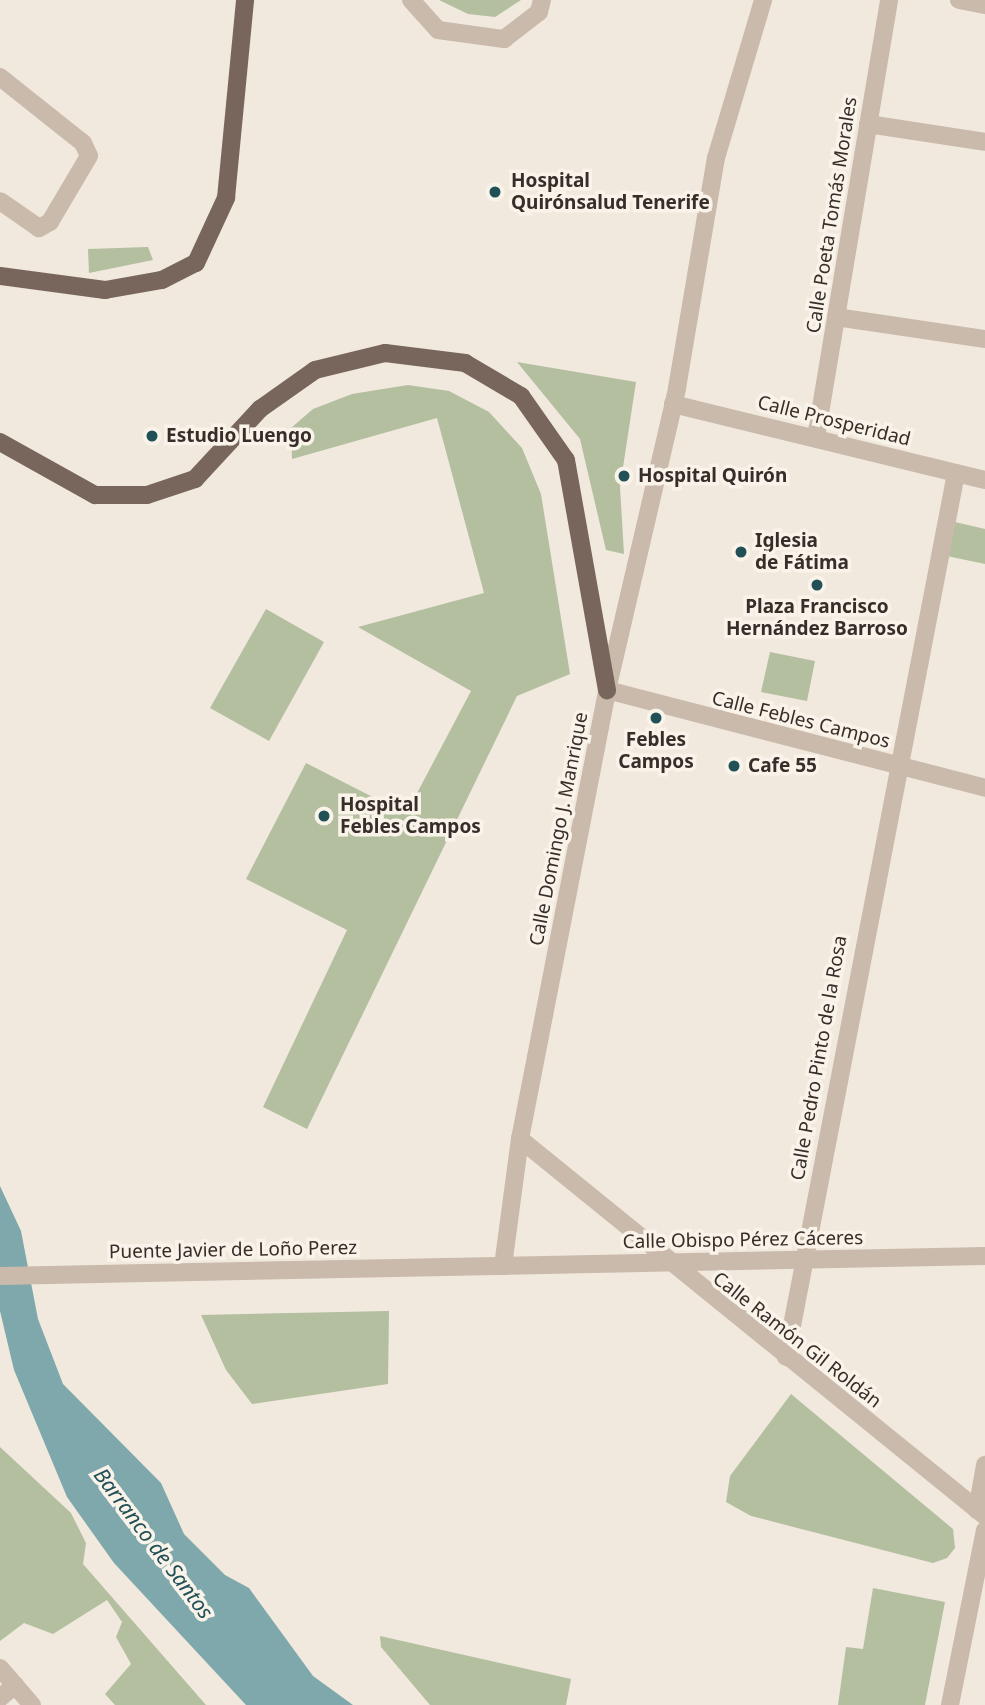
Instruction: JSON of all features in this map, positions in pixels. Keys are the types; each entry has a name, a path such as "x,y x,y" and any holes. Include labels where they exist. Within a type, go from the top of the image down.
{"main road":[{"path":"0,276 105,290 162,280 196,263 210,245 226,198 245,0"},
{"path":"0,442 95,495 148,495 195,479 260,409 315,370 385,353 465,363 521,396 566,460 607,690"}],"street":[{"path":"411,0 438,30 504,39 538,12 542,0"},
{"name":"Calle Domingo J. Manrique","path":"503,1266 520,1139 607,690 673,404 716,158 763,0"},
{"name":"Calle Poeta Tomás Morales","path":"816,437 889,0"},
{"path":"959,0 985,5"},
{"path":"0,77 83,143 89,156 50,222 38,228 0,201"},
{"path":"868,124 985,142"},
{"path":"836,317 985,339"},
{"name":"Calle Prosperidad","path":"673,404 985,480"},
{"name":"Calle Pedro Pinto de la Rosa","path":"786,1357 894,766 956,473"},
{"name":"Calle Febles Campos","path":"607,690 985,788"},
{"name":"Calle Ramón Gil Roldán","path":"520,1139 665,1262 981,1513"},
{"name":"Calle Obispo Pérez Cáceres","path":"467,1267 985,1256"},
{"name":"Puente Javier de Loño Perez","path":"0,1276 467,1267"},
{"path":"981,1513 985,1465"},
{"path":"950,1705 985,1530"},
{"path":"0,1668 32,1705"},
{"path":"0,1698 15,1685"}],"green space":[{"path":"439,0 521,0 495,17 468,14"},
{"path":"148,247 153,260 89,273 88,249"},
{"path":"517,362 636,382 620,487 624,554 606,550 580,439"},
{"path":"408,385 449,391 489,412 522,448 541,494 570,674 517,696 307,1129 263,1107 347,930 246,879 306,763 406,814 471,691 358,627 484,593 437,418 292,459 291,428 313,409 352,394"},
{"path":"955,522 985,529 985,564 947,556"},
{"path":"266,609 324,642 269,741 210,708"},
{"path":"770,652 815,661 807,701 761,692"},
{"path":"389,1311 388,1384 252,1404 226,1370 201,1315"},
{"path":"791,1394 953,1529 955,1548 947,1558 933,1563 751,1516 726,1502 730,1476"},
{"path":"0,1447 71,1513 86,1543 83,1564 206,1705 115,1705 105,1694 131,1664 116,1637 122,1622 107,1600 53,1634 24,1623 0,1641"},
{"path":"873,1588 945,1602 925,1705 838,1705 846,1647 863,1649"},
{"path":"380,1636 571,1679 566,1705 430,1705 381,1647"}],"water":[{"name":"Barranco de Santos","path":"0,1186 21,1231 38,1319 63,1384 161,1483 184,1534 225,1575 249,1588 313,1676 353,1705 246,1705 114,1563 67,1497 14,1370 0,1311"}],"place":[{"name":"Hospital Quirónsalud Tenerife","path":"495,192"},
{"name":"Estudio Luengo","path":"152,436"},
{"name":"Hospital Quirón","path":"624,476"},
{"name":"Iglesia de Fátima","path":"741,552"},
{"name":"Plaza Francisco Hernández Barroso","path":"817,585"},
{"name":"Febles Campos","path":"656,718"},
{"name":"Cafe 55","path":"734,766"},
{"name":"Hospital Febles Campos","path":"324,816"}]}
